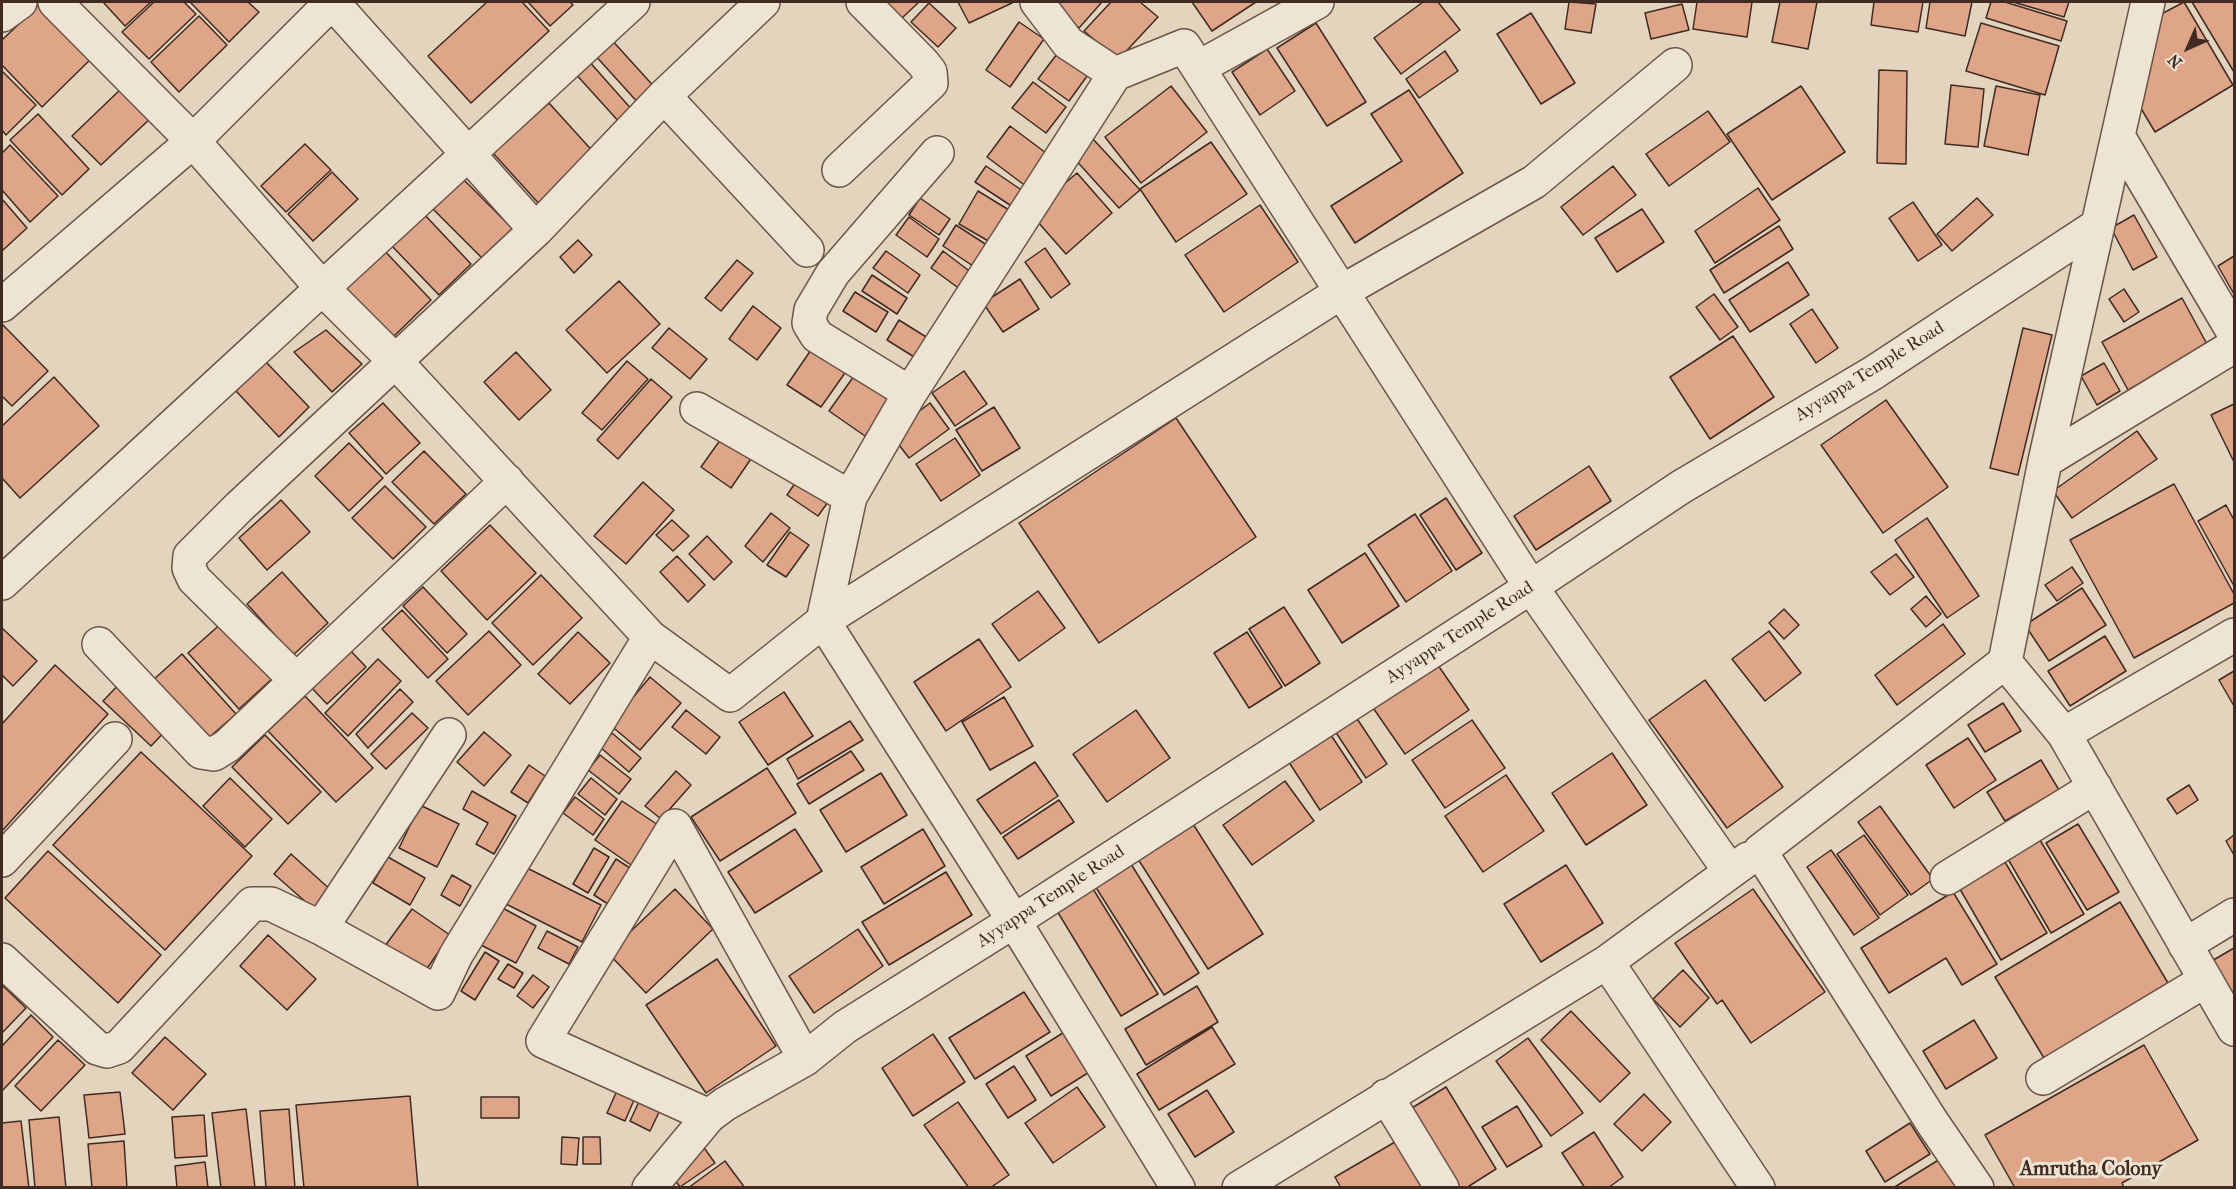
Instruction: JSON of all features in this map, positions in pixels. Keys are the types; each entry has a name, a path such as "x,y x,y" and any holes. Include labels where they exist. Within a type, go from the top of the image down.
{"street":[{"path":"2,15 20,2"},
{"path":"55,2 193,141 324,289 396,362 650,637 730,695 823,621 1343,291 1534,183 1675,65"},
{"path":"2,305 193,141 332,2 536,230"},
{"path":"2,583 324,289 467,153 633,2"},
{"path":"296,680 194,579 189,568 190,556 238,508 536,230 664,96 763,2"},
{"path":"839,170 922,94 931,83 930,72 923,63 863,2"},
{"path":"1037,2 1068,43 1115,74"},
{"path":"1198,68 1317,2"},
{"path":"1239,1188 1606,962 1729,870 1760,851 2005,662 2045,461 2148,2"},
{"path":"1178,1188 1014,921 823,621 850,496 910,393 1115,74 1184,46 1531,587 1729,870"},
{"path":"664,96 807,250"},
{"path":"2118,136 2235,333"},
{"path":"910,393 817,336 809,322 810,310 833,273 937,153"},
{"name":"Ayyappa Temple Road","path":"649,1188 710,1116 805,1059 845,1027 1014,921 1682,487 1873,373 2098,225"},
{"path":"2045,461 2235,346"},
{"path":"697,409 850,496"},
{"path":"99,644 201,752 214,754 227,746 507,481"},
{"path":"2064,734 2235,634"},
{"path":"2,960 97,1048 107,1051 119,1047 252,904 271,904 321,928 438,993 456,955 650,637"},
{"path":"2005,662 2064,734 2235,1029"},
{"path":"321,928 448,735"},
{"path":"2,860 114,739"},
{"path":"1947,878 2095,787"},
{"path":"710,1116 543,1041 675,826 805,1059"},
{"path":"1760,851 1977,1188"},
{"path":"2185,945 2235,915"},
{"path":"1606,962 1758,1188"},
{"path":"2043,1078 2206,980"},
{"path":"1386,1096 1442,1188"}],"building":[{"path":"42,2 96,54 42,107 2,65 2,40"},
{"path":"103,2 151,2 125,26"},
{"path":"154,2 184,2 196,14 149,59 122,32"},
{"path":"190,2 248,2 259,12 229,42"},
{"path":"487,2 522,2 549,31 471,103 428,56"},
{"path":"528,2 570,2 573,5 550,26"},
{"path":"884,2 919,2 901,19"},
{"path":"958,2 1011,2 1012,3 969,23"},
{"path":"1049,2 1102,2 1079,28"},
{"path":"1111,2 1140,2 1158,17 1118,60 1084,31"},
{"path":"1192,2 1256,2 1212,31"},
{"path":"1423,2 1438,2 1460,30 1401,74 1374,38"},
{"path":"1569,2 1596,4 1591,33 1565,29"},
{"path":"1697,2 1752,2 1747,37 1693,29"},
{"path":"1780,2 1817,2 1808,49 1772,42"},
{"path":"1874,2 1923,2 1918,32 1871,25"},
{"path":"1930,2 1972,2 1965,36 1926,28"},
{"path":"1991,2 2005,2 2067,21 2061,41 1986,18"},
{"path":"2013,2 2069,2 2064,17"},
{"path":"2184,2 2233,85 2155,132 2139,105 2152,19"},
{"path":"2192,2 2234,2 2234,72"},
{"path":"929,3 956,28 938,47 911,22"},
{"path":"1682,4 1689,30 1651,39 1645,13"},
{"path":"1531,13 1575,83 1541,104 1497,34"},
{"path":"199,16 227,45 179,92 151,62"},
{"path":"1019,22 1044,39 1010,87 986,70"},
{"path":"1316,23 1366,102 1327,126 1277,48"},
{"path":"1981,23 2059,46 2045,95 1966,71"},
{"path":"610,38 658,91 641,106 593,53"},
{"path":"1267,49 1295,91 1260,115 1232,72"},
{"path":"1060,50 1090,72 1069,101 1038,79"},
{"path":"1445,51 1458,71 1419,98 1406,79"},
{"path":"587,59 634,112 621,124 573,71"},
{"path":"1879,70 1907,71 1906,164 1877,163"},
{"path":"2,71 36,105 6,135 2,130"},
{"path":"1033,82 1066,107 1046,133 1012,108"},
{"path":"1951,85 1984,89 1978,147 1945,144"},
{"path":"124,86 153,116 101,165 72,136"},
{"path":"1171,86 1207,132 1141,183 1105,137"},
{"path":"1801,86 1845,152 1772,200 1727,134"},
{"path":"1996,86 2040,95 2028,155 1984,146"},
{"path":"1409,90 1463,173 1355,243 1331,206 1402,161 1371,114"},
{"path":"549,103 597,156 541,206 493,153"},
{"path":"1708,111 1730,142 1669,186 1646,154"},
{"path":"38,114 89,169 62,195 10,140"},
{"path":"1010,126 1050,156 1027,187 987,157"},
{"path":"1093,139 1140,190 1119,208 1073,157"},
{"path":"1211,142 1247,194 1176,242 1140,189"},
{"path":"305,144 331,170 286,212 261,186"},
{"path":"10,145 58,196 30,222 2,190 2,153"},
{"path":"986,166 1026,193 1016,209 975,182"},
{"path":"1613,166 1636,195 1583,235 1561,207"},
{"path":"332,172 358,199 313,241 288,214"},
{"path":"1077,173 1112,213 1066,254 1030,213"},
{"path":"463,179 513,229 483,259 433,209"},
{"path":"1758,188 1780,220 1715,263 1695,231"},
{"path":"978,191 1009,210 990,242 959,224"},
{"path":"920,198 950,219 939,235 909,215"},
{"path":"1977,198 1993,215 1952,251 1937,234"},
{"path":"2,199 27,228 2,251"},
{"path":"1913,202 1942,245 1918,261 1889,218"},
{"path":"1260,205 1298,262 1224,312 1185,255"},
{"path":"1642,209 1664,242 1617,272 1595,238"},
{"path":"423,213 471,264 439,295 390,244"},
{"path":"2134,215 2157,257 2133,270 2111,228"},
{"path":"909,217 939,239 927,257 896,235"},
{"path":"956,225 990,247 976,268 943,246"},
{"path":"1779,226 1793,249 1724,293 1710,270"},
{"path":"578,240 592,255 574,273 560,257"},
{"path":"380,246 431,300 390,340 338,286"},
{"path":"1045,248 1070,284 1051,298 1025,262"},
{"path":"886,251 920,275 908,293 873,268"},
{"path":"943,251 976,276 964,292 931,268"},
{"path":"2234,256 2234,294 2218,266"},
{"path":"737,260 753,273 721,311 705,298"},
{"path":"1788,262 1809,295 1750,332 1729,300"},
{"path":"872,275 907,298 897,314 862,291"},
{"path":"1020,279 1039,309 1003,332 983,303"},
{"path":"619,281 660,324 607,373 566,330"},
{"path":"2124,289 2139,312 2124,322 2109,299"},
{"path":"855,292 888,312 876,332 843,311"},
{"path":"1714,294 1738,327 1720,340 1696,307"},
{"path":"2182,298 2208,346 2128,390 2102,342"},
{"path":"753,306 781,328 757,360 729,339"},
{"path":"1812,309 1838,348 1816,363 1790,324"},
{"path":"899,320 931,340 919,360 887,340"},
{"path":"2,324 48,371 12,406 2,396"},
{"path":"669,328 707,359 690,379 652,348"},
{"path":"2023,328 2052,335 2018,475 1990,468"},
{"path":"326,330 362,364 332,392 294,352"},
{"path":"1733,336 1774,397 1710,439 1670,377"},
{"path":"813,347 847,370 821,407 787,385"},
{"path":"516,352 551,390 519,420 484,382"},
{"path":"627,361 648,379 602,430 582,413"},
{"path":"266,362 309,407 279,437 236,391"},
{"path":"2104,363 2120,391 2097,405 2081,376"},
{"path":"964,371 987,404 955,426 932,393"},
{"path":"854,376 890,401 865,436 829,411"},
{"path":"54,377 99,426 20,498 2,478 2,426"},
{"path":"651,379 672,397 618,459 597,440"},
{"path":"1886,400 1948,487 1883,533 1821,445"},
{"path":"383,403 420,443 386,474 349,433"},
{"path":"930,403 949,429 909,458 890,433"},
{"path":"2234,404 2234,462 2211,415"},
{"path":"994,407 1020,448 982,471 956,430"},
{"path":"1176,418 1256,537 1099,643 1019,523"},
{"path":"728,429 757,450 731,488 701,467"},
{"path":"2137,431 2157,459 2072,518 2053,491"},
{"path":"955,438 980,475 941,501 916,464"},
{"path":"349,443 383,478 349,511 315,476"},
{"path":"424,451 466,494 434,524 392,482"},
{"path":"1589,466 1611,501 1536,550 1514,516"},
{"path":"802,473 833,495 818,516 787,495"},
{"path":"643,482 674,510 626,564 594,536"},
{"path":"2174,484 2234,594 2234,603 2134,658 2070,540"},
{"path":"385,486 426,527 393,559 352,518"},
{"path":"1446,498 1482,553 1456,570 1420,515"},
{"path":"281,500 310,532 267,570 239,538"},
{"path":"2226,505 2234,520 2234,586 2198,521"},
{"path":"771,513 790,528 763,562 745,546"},
{"path":"1415,514 1452,571 1406,602 1368,545"},
{"path":"1927,518 1979,596 1947,618 1895,540"},
{"path":"672,520 689,536 673,551 656,535"},
{"path":"490,525 536,573 487,620 441,571"},
{"path":"790,532 809,545 786,577 767,565"},
{"path":"707,536 732,562 714,580 689,554"},
{"path":"1365,553 1399,606 1342,643 1308,590"},
{"path":"1896,554 1914,577 1890,595 1871,572"},
{"path":"677,556 705,585 688,602 660,572"},
{"path":"2072,567 2083,583 2057,601 2045,585"},
{"path":"282,572 328,623 293,655 247,604"},
{"path":"541,575 582,618 533,665 492,623"},
{"path":"423,587 467,634 447,653 403,606"},
{"path":"2082,588 2106,625 2049,661 2025,625"},
{"path":"1038,591 1065,628 1019,661 992,624"},
{"path":"1926,596 1941,614 1926,627 1911,609"},
{"path":"1284,607 1320,663 1285,686 1249,629"},
{"path":"1784,609 1799,625 1784,639 1769,623"},
{"path":"402,610 448,659 428,678 382,629"},
{"path":"224,621 274,677 239,709 188,653"},
{"path":"1943,624 1965,654 1897,705 1875,675"},
{"path":"2,628 37,661 13,686 2,675"},
{"path":"489,631 521,665 468,715 436,681"},
{"path":"1769,631 1801,673 1765,701 1732,659"},
{"path":"578,632 610,663 570,704 538,674"},
{"path":"1247,632 1282,687 1249,708 1214,653"},
{"path":"2105,636 2126,671 2070,706 2048,671"},
{"path":"979,639 1011,687 946,731 914,682"},
{"path":"348,648 366,667 327,704 309,685"},
{"path":"182,654 236,714 205,741 152,681"},
{"path":"1433,658 1469,710 1405,754 1369,702"},
{"path":"378,659 401,681 348,736 325,713"},
{"path":"55,665 108,714 2,831 2,724"},
{"path":"2234,671 2234,706 2219,680"},
{"path":"650,677 681,703 640,750 610,725"},
{"path":"125,678 173,723 151,746 103,701"},
{"path":"1705,680 1783,787 1727,828 1649,720"},
{"path":"400,689 413,702 368,748 356,734"},
{"path":"784,692 813,736 768,765 739,722"},
{"path":"305,696 373,768 336,802 268,731"},
{"path":"1004,697 1033,746 990,770 962,722"},
{"path":"2003,703 2021,731 1985,752 1968,725"},
{"path":"1350,708 1387,764 1366,778 1329,722"},
{"path":"686,710 720,737 706,754 672,727"},
{"path":"1136,710 1170,758 1107,802 1073,754"},
{"path":"412,713 428,728 386,769 371,754"},
{"path":"1472,720 1505,768 1445,808 1412,760"},
{"path":"850,721 863,740 798,779 787,759"},
{"path":"1323,723 1362,782 1320,810 1281,750"},
{"path":"484,732 511,755 484,786 457,762"},
{"path":"612,733 641,758 629,772 600,747"},
{"path":"265,735 321,792 288,824 232,767"},
{"path":"1968,738 1996,780 1954,808 1926,765"},
{"path":"851,751 864,770 809,804 797,784"},
{"path":"141,752 252,856 165,950 53,845"},
{"path":"1612,753 1647,805 1586,845 1552,793"},
{"path":"600,755 631,779 619,794 588,770"},
{"path":"2041,760 2059,790 2005,821 1987,792"},
{"path":"1035,762 1058,796 1001,834 977,800"},
{"path":"529,765 545,776 528,803 511,792"},
{"path":"767,768 796,813 720,861 691,817"},
{"path":"676,771 691,785 661,819 645,806"},
{"path":"881,773 907,815 846,852 820,810"},
{"path":"1506,775 1544,831 1483,872 1445,816"},
{"path":"230,778 272,819 245,847 203,806"},
{"path":"591,778 617,799 605,815 578,794"},
{"path":"1285,781 1314,821 1252,865 1223,825"},
{"path":"2189,785 2198,800 2177,814 2167,799"},
{"path":"472,791 516,816 494,854 476,844 488,823 463,809"},
{"path":"575,797 604,819 593,835 563,813"},
{"path":"1059,800 1074,822 1018,859 1003,837"},
{"path":"622,801 658,825 631,865 595,840"},
{"path":"420,805 459,824 437,867 399,848"},
{"path":"1880,806 1933,879 1911,895 1858,822"},
{"path":"1193,824 1263,934 1208,969 1138,859"},
{"path":"2078,824 2119,892 2087,910 2046,843"},
{"path":"795,829 822,871 755,913 728,872"},
{"path":"923,829 945,866 884,904 861,867"},
{"path":"1864,835 1908,895 1880,915 1837,854"},
{"path":"2234,835 2234,855 2226,841"},
{"path":"2040,840 2084,914 2051,933 2008,859"},
{"path":"594,848 609,857 588,893 573,884"},
{"path":"1831,850 1879,918 1854,935 1807,867"},
{"path":"48,851 161,955 118,1003 5,898"},
{"path":"291,854 333,892 316,911 274,874"},
{"path":"388,857 425,878 410,905 373,883"},
{"path":"2002,857 2047,933 2001,960 1957,884"},
{"path":"616,859 633,870 611,906 594,895"},
{"path":"1131,864 1199,973 1164,995 1095,886"},
{"path":"1566,865 1603,923 1541,962 1504,904"},
{"path":"525,867 601,905 582,942 506,904"},
{"path":"946,872 972,915 889,965 862,922"},
{"path":"452,875 471,886 460,906 441,895"},
{"path":"1090,884 1158,994 1121,1016 1054,906"},
{"path":"675,889 713,929 646,993 608,953"},
{"path":"1753,889 1825,992 1751,1043 1722,1000 1717,1004 1675,943"},
{"path":"1953,892 1997,964 1962,985 1946,958 1889,993 1861,948"},
{"path":"2120,902 2168,983 2044,1058 1995,977"},
{"path":"497,905 536,926 516,963 477,943"},
{"path":"412,909 450,935 424,973 385,946"},
{"path":"858,929 883,966 814,1013 789,976"},
{"path":"547,931 578,947 569,964 538,948"},
{"path":"268,935 316,979 287,1010 240,966"},
{"path":"2234,948 2234,1008 2210,962"},
{"path":"485,952 499,961 475,1000 461,991"},
{"path":"717,959 776,1046 706,1093 646,1005"},
{"path":"508,964 523,973 514,988 498,979"},
{"path":"1683,970 1709,998 1680,1027 1653,999"},
{"path":"533,975 549,987 533,1008 517,996"},
{"path":"2,985 26,1008 2,1033"},
{"path":"1197,986 1218,1022 1146,1065 1125,1029"},
{"path":"1024,992 1050,1032 975,1079 949,1038"},
{"path":"1571,1011 1630,1073 1600,1102 1541,1040"},
{"path":"31,1015 53,1037 2,1091 2,1046"},
{"path":"1974,1020 1997,1058 1946,1089 1923,1051"},
{"path":"1212,1027 1235,1064 1159,1110 1137,1074"},
{"path":"1066,1031 1091,1071 1051,1096 1026,1056"},
{"path":"933,1034 965,1082 913,1116 882,1068"},
{"path":"165,1037 206,1074 173,1110 132,1073"},
{"path":"1528,1038 1583,1113 1551,1136 1496,1061"},
{"path":"58,1040 85,1065 41,1111 15,1086"},
{"path":"2144,1045 2198,1140 2122,1183 2124,1188 2015,1188 1985,1135"},
{"path":"1014,1066 1036,1100 1008,1118 986,1084"},
{"path":"619,1086 637,1093 625,1121 607,1113"},
{"path":"1077,1087 1105,1127 1053,1163 1025,1123"},
{"path":"1446,1087 1496,1169 1466,1188 1453,1188 1407,1111"},
{"path":"1207,1090 1234,1132 1195,1157 1168,1114"},
{"path":"120,1092 125,1134 89,1138 84,1095"},
{"path":"1644,1094 1671,1122 1642,1151 1614,1124"},
{"path":"642,1095 663,1104 650,1131 630,1121"},
{"path":"410,1096 418,1188 304,1188 296,1105"},
{"path":"481,1097 519,1097 519,1118 481,1118"},
{"path":"958,1102 1009,1175 990,1188 969,1188 924,1125"},
{"path":"1517,1106 1542,1146 1507,1167 1482,1127"},
{"path":"246,1109 255,1188 221,1188 212,1113"},
{"path":"289,1109 295,1188 266,1188 260,1111"},
{"path":"204,1115 207,1156 175,1158 172,1117"},
{"path":"59,1117 66,1188 35,1188 29,1120"},
{"path":"21,1121 29,1188 2,1188 2,1123"},
{"path":"1910,1123 1930,1154 1885,1182 1866,1151"},
{"path":"1594,1132 1623,1177 1608,1188 1585,1188 1562,1153"},
{"path":"562,1137 579,1138 577,1165 561,1164"},
{"path":"583,1137 600,1137 601,1164 583,1164"},
{"path":"124,1141 127,1188 92,1188 88,1144"},
{"path":"1395,1142 1422,1188 1341,1188 1335,1177"},
{"path":"702,1145 715,1163 680,1187 667,1169"},
{"path":"1945,1156 1964,1188 1893,1188"},
{"path":"725,1161 745,1188 688,1188"},
{"path":"205,1162 208,1188 177,1188 175,1166"}],"district":[{"name":"Amrutha Colony","path":"2091,1170"}]}
